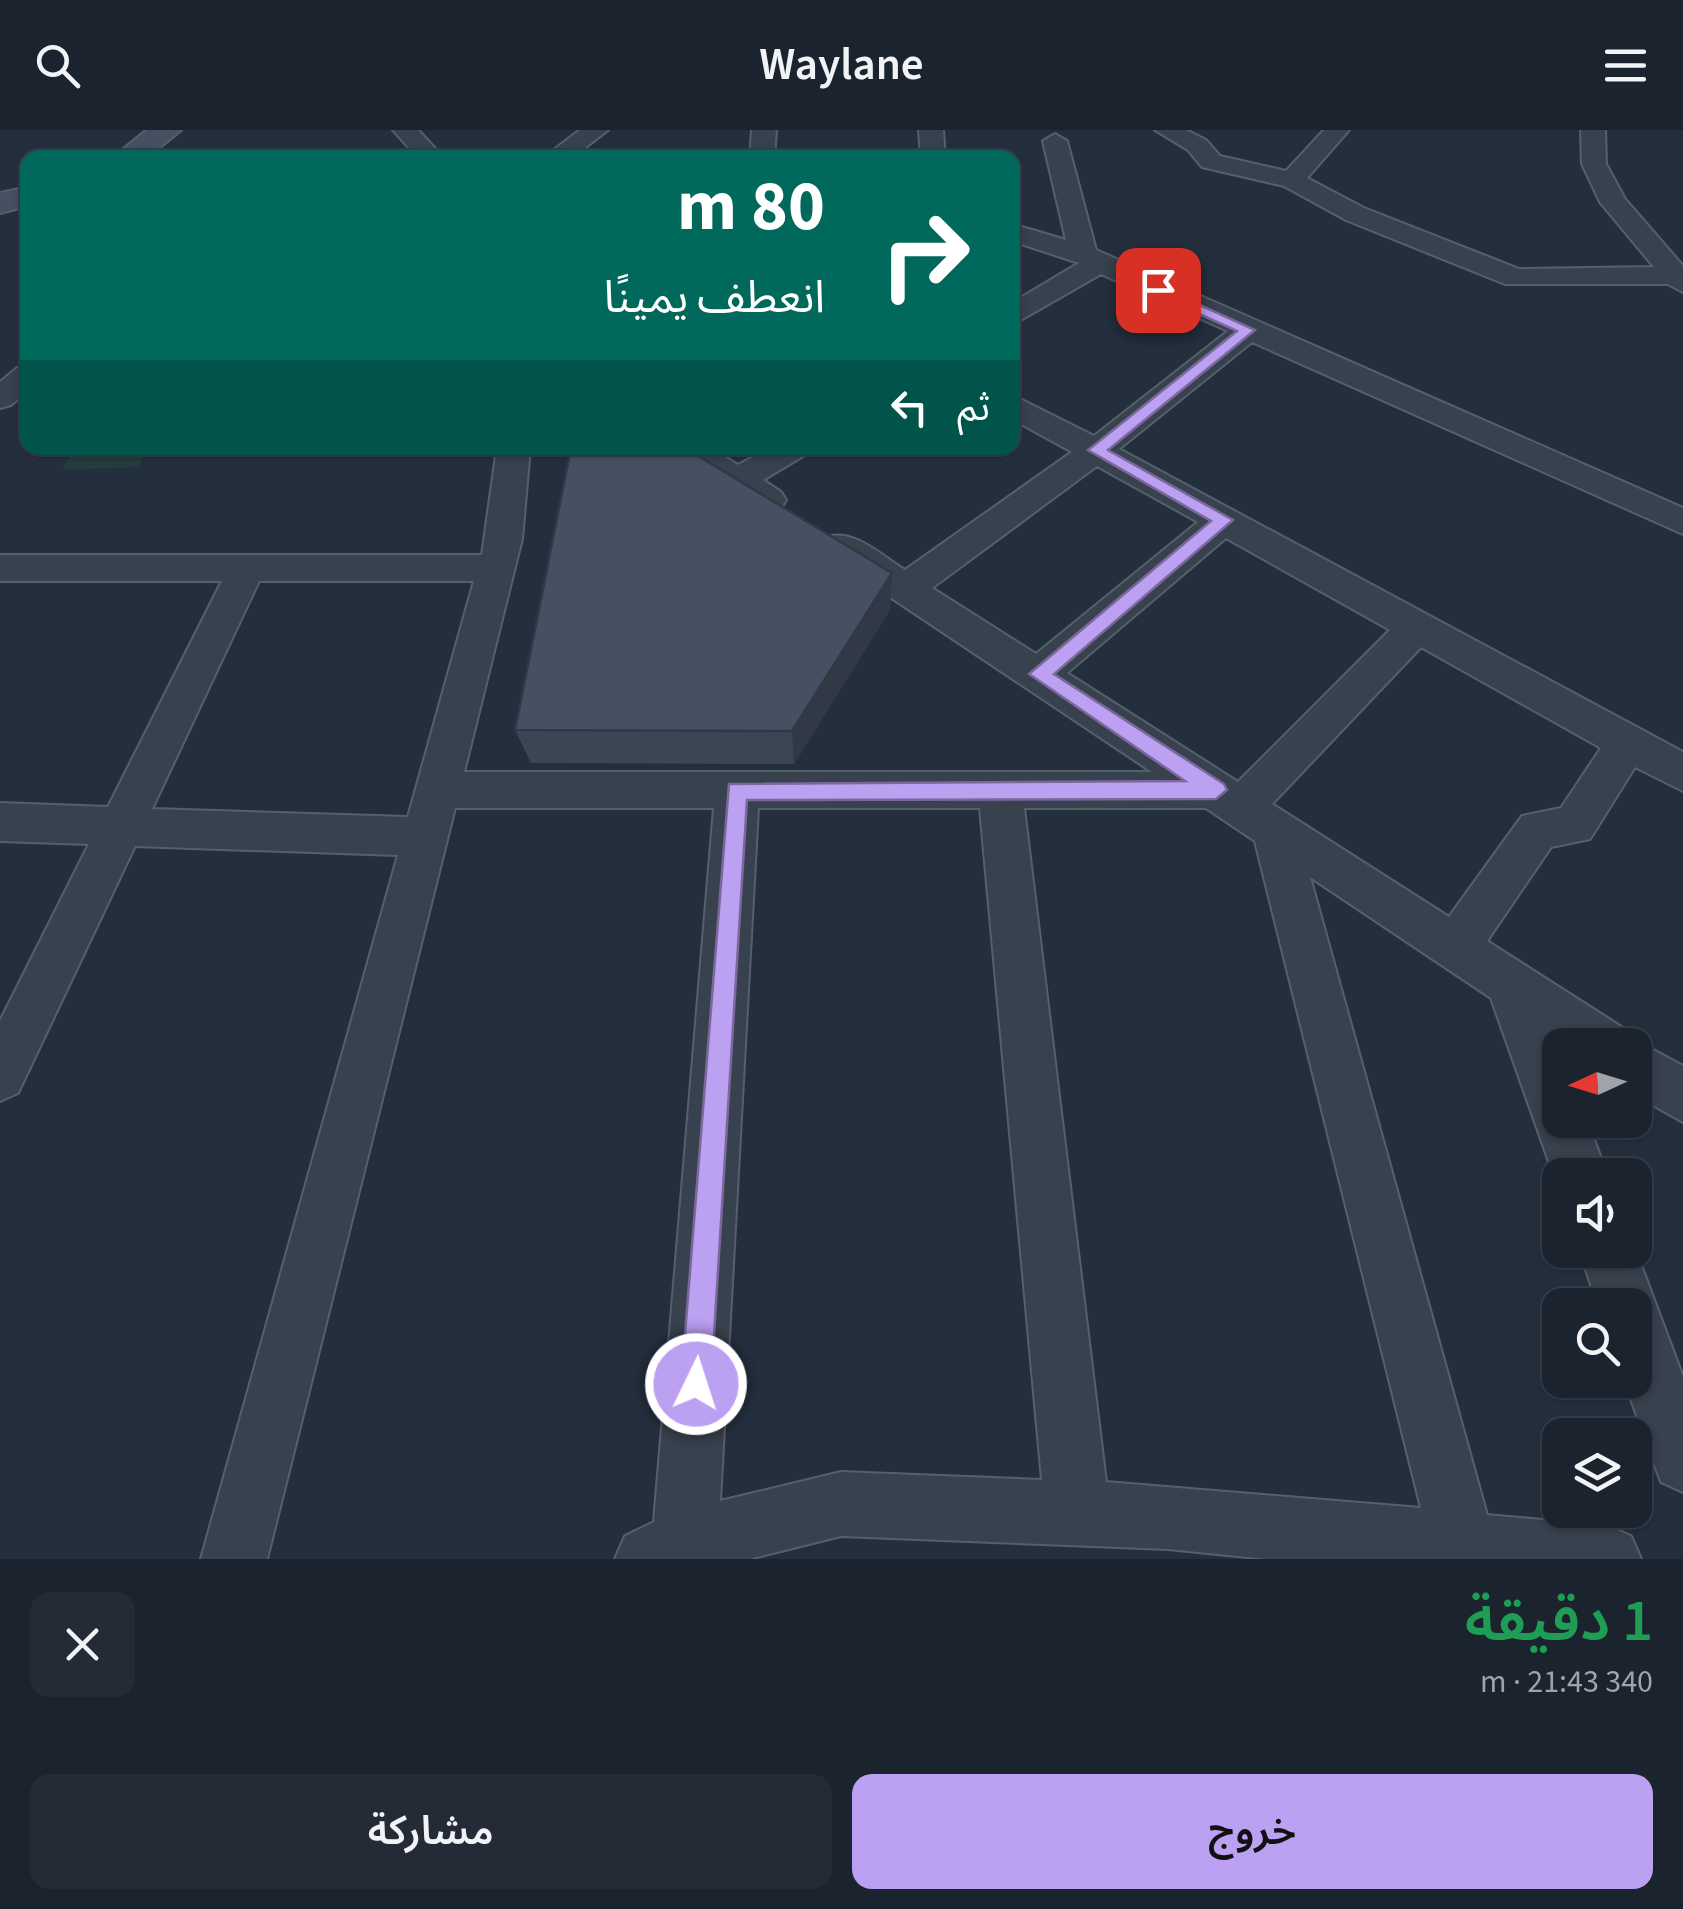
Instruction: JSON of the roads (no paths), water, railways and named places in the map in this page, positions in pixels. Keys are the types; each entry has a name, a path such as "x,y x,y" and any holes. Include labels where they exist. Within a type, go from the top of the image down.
{"main road":[{"path":"138,150 166,130"}],"street":[{"path":"405,130 424,150"},
{"path":"567,150 596,130"},
{"path":"1167,130 1198,144 1211,162 1292,180 1355,214 1515,278 1679,279"},
{"path":"1292,180 1337,130"},
{"path":"1592,130 1594,164 1612,202 1679,279"},
{"path":"1055,140 1091,259"},
{"path":"1020,235 1091,259 1683,522"},
{"path":"1020,310 1091,259"},
{"path":"906,588 1097,450 1247,330"},
{"path":"0,398 20,382"},
{"path":"1020,409 1683,773"},
{"path":"234,1559 504,539 513,455"},
{"path":"697,455 1579,1028"},
{"path":"738,480 781,455"},
{"path":"1039,674 1224,520"},
{"path":"7,578 248,568 496,568"},
{"path":"0,1075 248,568"},
{"path":"1244,809 1417,626"},
{"path":"1455,947 1538,829 1574,826 1628,742"},
{"path":"0,822 120,826 431,814 737,790 1000,790 1244,809"},
{"path":"737,790 667,1550 841,1504 1168,1517 1608,1559"},
{"path":"1000,790 1077,1514"},
{"path":"1244,809 1463,1544"},
{"path":"1510,983 1574,1158"},
{"path":"1652,1076 1683,1096"},
{"path":"1652,1375 1683,1460"}]}
